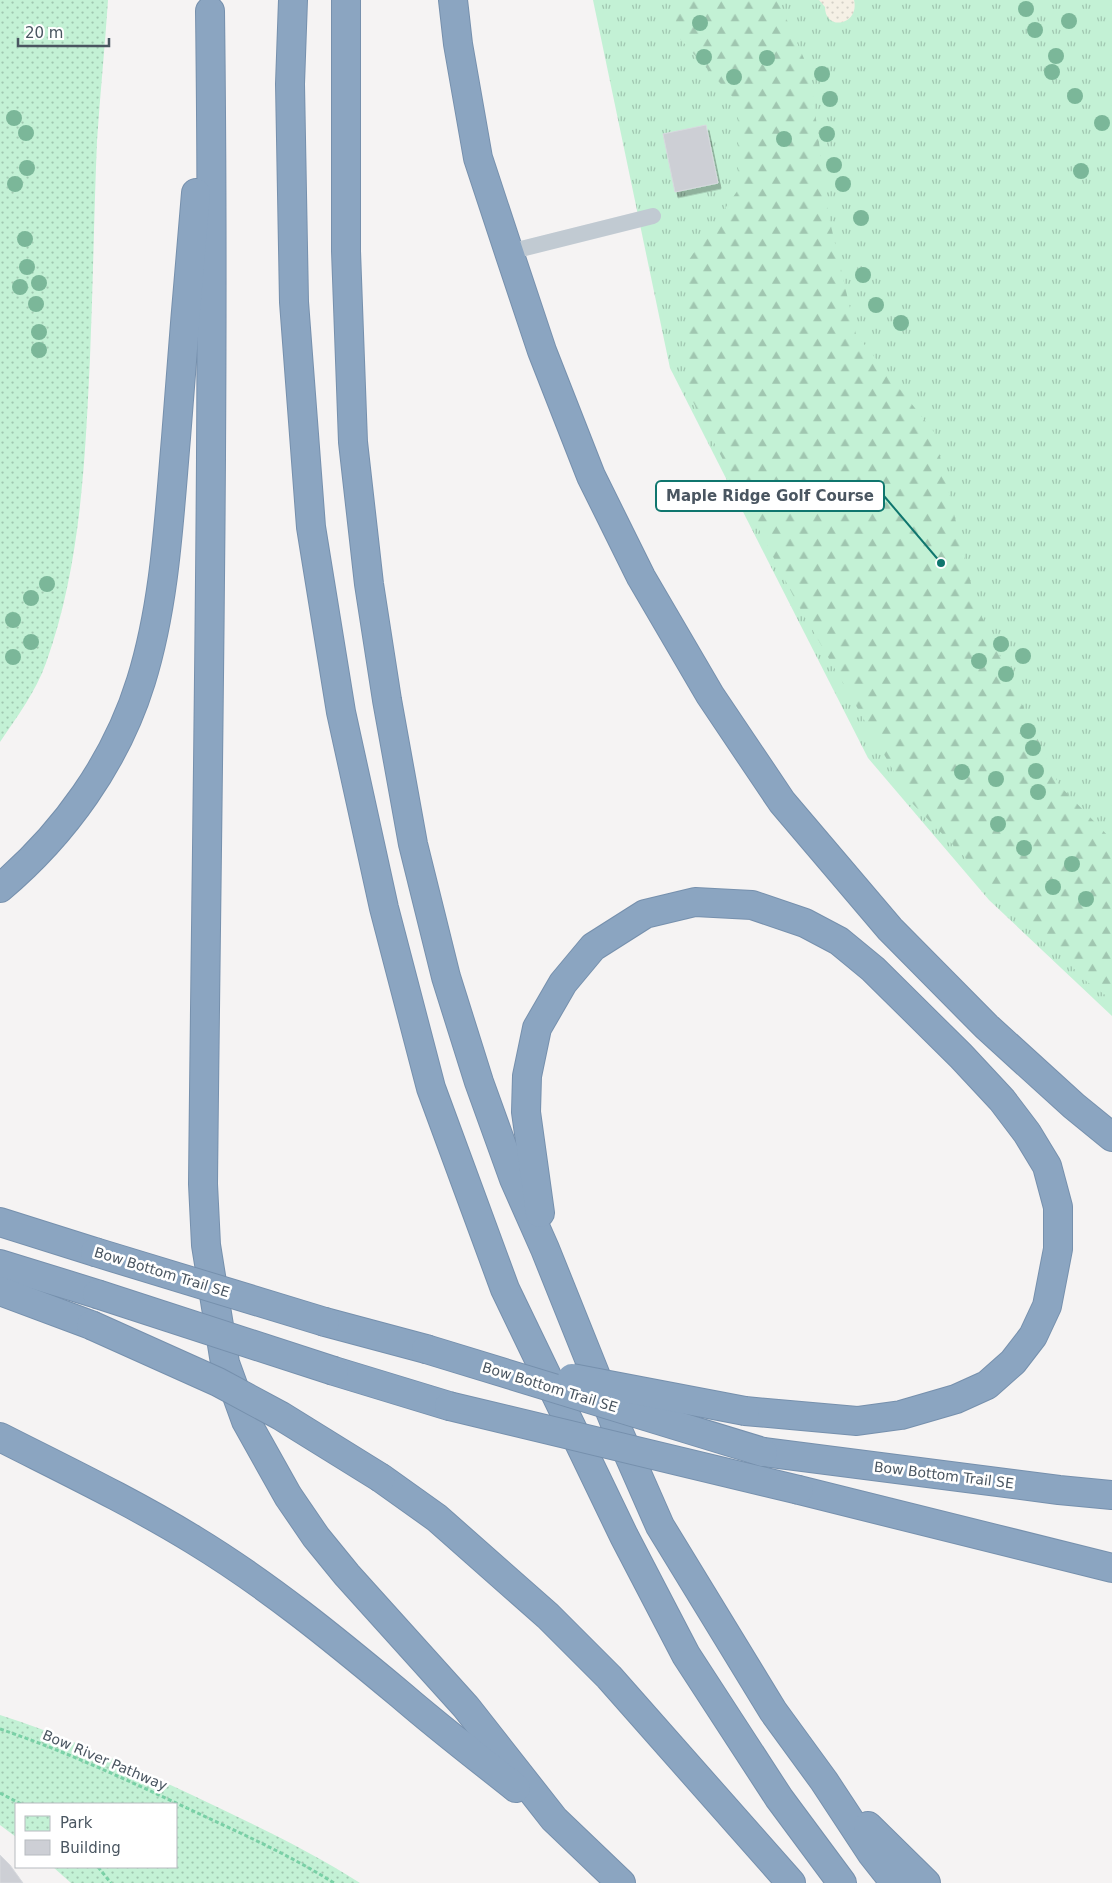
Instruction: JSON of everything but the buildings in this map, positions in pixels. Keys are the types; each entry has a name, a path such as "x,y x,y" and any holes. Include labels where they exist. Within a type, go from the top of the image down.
{"highway":[{"path":"293,0 290,84 294,302 311,527 341,712 384,908 431,1088 505,1289 624,1536 686,1655 779,1798 842,1883"},
{"path":"346,0 346,251 353,442 369,584 413,844 446,977 479,1082 514,1179 545,1249 616,1426 660,1526 773,1711 824,1781 872,1854 895,1883"},
{"path":"453,0 458,44 478,158 542,351 591,476 641,577 710,695 782,802 890,929 973,1013 1074,1106 1112,1137"},
{"path":"0,888 27,865 57,833 82,799 104,764 126,721 141,682 154,626 170,512 210,5"},
{"path":"210,5 212,168 211,439 203,1184 206,1245 226,1363 246,1421 288,1496 316,1537 466,1707 554,1819"},
{"path":"426,1349 745,1411 857,1421 901,1415 956,1399 987,1385 1013,1362 1033,1336 1047,1306 1058,1249 1058,1208 1047,1166 1027,1133 1002,1100 961,1056 873,969 839,941 805,923 752,905 695,902 645,914 594,947 563,983 537,1028 527,1076 526,1112 545,1249"},
{"name":"Bow Bottom Trail SE","path":"0,1222 325,1322 426,1349 764,1452 1059,1490 1112,1495"},
{"path":"0,1264 449,1406 1112,1568"},
{"path":"0,1292 91,1325 218,1382 282,1416 381,1478 437,1518 548,1616 609,1677 791,1883"},
{"path":"0,1437 195,1540 268,1590 360,1659 408,1701 554,1819 622,1883"},
{"path":"824,1781 926,1883"}],"lane":[{"path":"509,252 652,216"}],"path":[{"name":"Bow River Pathway","path":"0,1729 94,1765 177,1803"},
{"path":"0,1793 19,1803"},
{"name":"Bow River Pathway","path":"178,1803 265,1844 334,1883"},
{"path":"99,1868 111,1883"}],"green space":[{"path":"0,0 108,0 97,141 86,435 74,551 58,626 46,663 32,694 0,742"},
{"path":"593,0 1112,0 1112,1016 989,900 868,758 670,368"},
{"path":"679,0 778,0 810,72 828,213 856,334 934,432 976,604 1059,785 1112,840 1112,1000 1086,981 912,803 797,603 689,394 688,261 738,190 738,103 674,32"},
{"path":"0,1715 73,1742 169,1784 278,1836 360,1883 71,1883 54,1868 178,1868 178,1803 15,1803 15,1836 0,1825"}],"sand":[{"path":"819,0 854,0 852,15 842,22 830,20 826,15 825,7"}],"place":[{"name":"Maple Ridge Golf Course","path":"941,563"}]}
